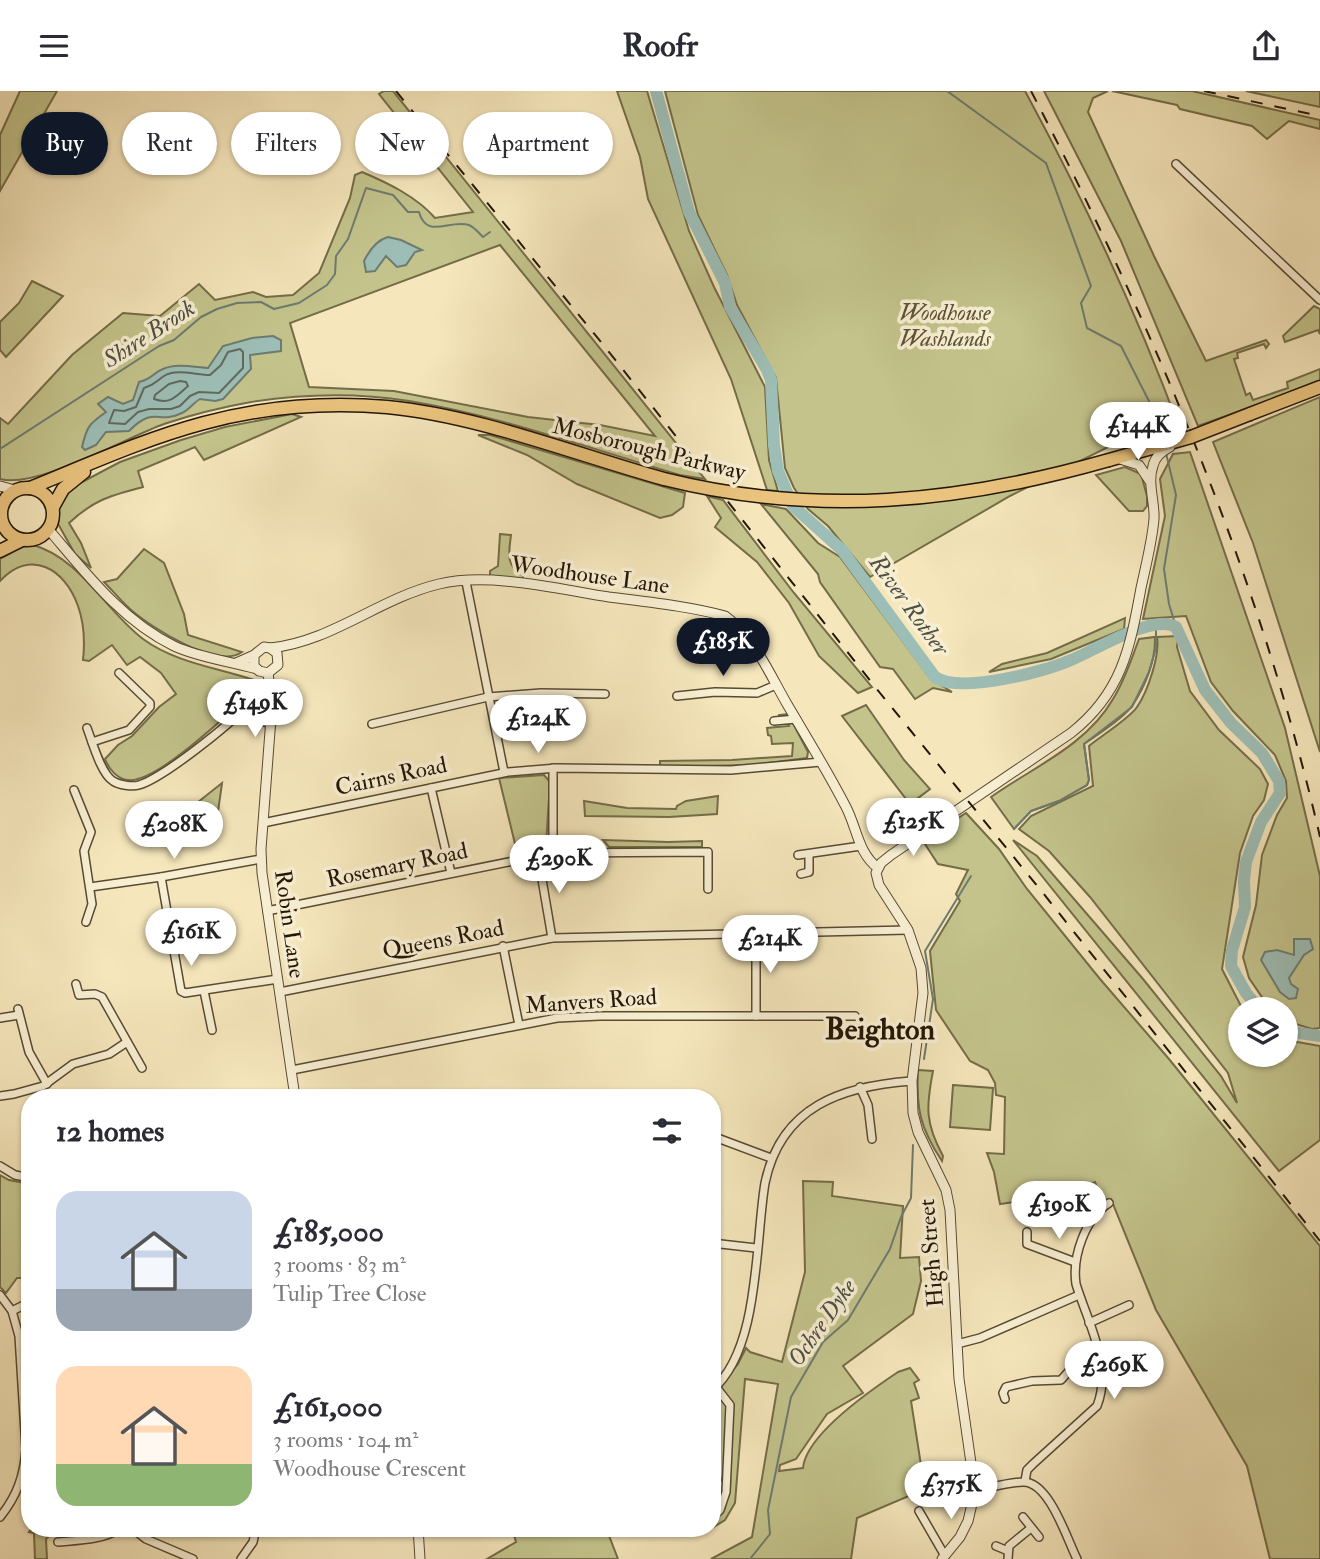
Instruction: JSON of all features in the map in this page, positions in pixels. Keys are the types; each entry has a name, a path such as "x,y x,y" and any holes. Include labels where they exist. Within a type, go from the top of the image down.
{"highway":[{"name":"Mosborough Parkway","path":"30,488 167,435 237,416 299,407 388,407 464,421 664,479 718,491 782,500 878,502 955,493 1163,448 1317,390"},
{"name":"Mosborough Parkway","path":"52,507 69,482 102,460"},
{"path":"30,488 45,495 52,507 53,517 49,530 41,537 22,540 6,532 0,520 0,512 4,500 15,490 30,488"},
{"path":"0,551 22,540"}],"street":[{"path":"1176,164 1320,300"},
{"path":"878,868 891,855 1083,724 1111,689 1121,671 1134,626 1153,532 1152,467 1163,448"},
{"path":"1110,460 1125,460 1139,465 1152,488"},
{"path":"0,486 15,490"},
{"path":"49,530 103,591 146,629 174,646 268,673 278,665 279,657 270,647 260,648 254,655 236,663"},
{"path":"466,582 504,772"},
{"name":"Woodhouse Lane","path":"270,647 291,646 331,631 407,594 442,584 466,582 512,582 725,616 761,655 851,817 867,858 878,868"},
{"name":"Woodhouse Lane","path":"279,657 291,646"},
{"path":"254,655 253,662 257,669"},
{"path":"92,742 129,730 154,703 119,673"},
{"name":"Robin Lane","path":"268,673 272,694 271,723 261,859 294,1089"},
{"path":"677,697 715,692 757,693 776,685"},
{"path":"372,724 488,697 541,693 605,695"},
{"path":"87,728 107,776 115,783 136,786 160,775 236,718 247,705"},
{"path":"236,718 271,723"},
{"path":"774,721 796,719"},
{"name":"Cairns Road","path":"263,823 504,772 553,768 731,770 821,762"},
{"path":"553,768 553,853"},
{"path":"431,788 451,873"},
{"path":"74,790 91,832 84,851 91,910 86,922"},
{"path":"798,855 861,846"},
{"name":"Rosemary Road","path":"267,911 553,853 708,852 708,889"},
{"path":"801,874 809,872 809,854"},
{"path":"538,856 552,938"},
{"path":"90,887 261,859"},
{"name":"High Street","path":"878,868 878,883 908,930 920,968 923,993 912,1080 913,1113 918,1132 946,1190 949,1206 957,1344 975,1491 968,1521 960,1537 943,1558"},
{"path":"161,877 181,991 204,991 278,979"},
{"name":"Queens Road","path":"280,992 552,938 908,930"},
{"path":"756,933 756,1016"},
{"path":"503,946 519,1025"},
{"path":"76,984 79,995 99,994 102,997 142,1068"},
{"path":"204,991 212,1030"},
{"path":"0,1018 19,1012 29,1052 47,1084"},
{"name":"Manvers Road","path":"292,1070 557,1018 855,1016"},
{"path":"32,1089 47,1084 73,1064 109,1054 127,1042"},
{"path":"721,1379 735,1361 745,1334 764,1190 771,1158 788,1131 811,1108 828,1098 860,1087 912,1080"},
{"path":"860,1087 868,1105 872,1139"},
{"path":"0,1096 21,1092"},
{"path":"721,1139 771,1158"},
{"path":"0,1166 21,1176"},
{"path":"1094,1191 1100,1209"},
{"path":"1025,1481 1027,1470 1097,1406 1104,1371 1074,1272 1082,1242 1100,1209 1109,1203"},
{"path":"1022,1252 1027,1244 1027,1232"},
{"path":"721,1244 756,1248"},
{"path":"1027,1244 1075,1262"},
{"path":"957,1344 980,1338 1079,1295"},
{"path":"1,1297 12,1311 19,1336 21,1368"},
{"path":"1089,1323 1129,1305"},
{"path":"12,1311 21,1306"},
{"path":"1005,1399 1003,1394 1006,1387 1032,1381 1061,1380 1076,1363 1100,1354"},
{"path":"1062,1361 1069,1369"},
{"path":"721,1395 730,1405 726,1492 721,1507"},
{"path":"0,1517 13,1499 21,1480"},
{"path":"975,1491 1025,1481 1034,1484 1042,1490 1055,1511 1077,1559"},
{"path":"919,1511 943,1558"},
{"path":"1023,1517 1039,1537"},
{"path":"996,1546 1008,1555 1013,1542 1031,1528"},
{"path":"58,1542 100,1537"},
{"path":"146,1537 160,1546 193,1559"},
{"path":"241,1559 254,1537"},
{"path":"419,1537 420,1559"}],"green space":[{"path":"20,91 57,91 45,112 21,112 21,154 0,191 0,135"},
{"path":"393,91 410,112 393,112 379,94"},
{"path":"617,91 647,91 689,231 765,387 769,460 778,491 767,490 731,379 648,199 640,157"},
{"name":"Woodhouse Washlands","path":"665,91 1025,91 1108,256 1179,427 1110,446 1010,496 870,577 828,526 808,509 785,468 776,378 737,305 727,275 698,215"},
{"path":"1044,91 1108,91 1093,98 1088,112 1206,361 1266,340 1269,344 1266,348 1264,344 1237,353 1238,358 1234,359 1246,395 1250,393 1253,400 1288,388 1287,382 1320,369 1320,382 1198,426 1121,241"},
{"path":"1112,91 1192,91 1320,120 1320,129 1289,121 1267,139 1252,126 1180,109 1177,105"},
{"path":"1246,91 1320,91 1320,107"},
{"path":"449,161 705,479 680,475 512,424 443,407 390,398 330,395 270,399 207,412 164,424 58,470 36,477 0,479 0,418 8,424 72,355 123,313 160,316 199,284 215,300 253,292 266,297 293,295 319,273 350,198 355,175 368,175 392,186 420,203 435,218 473,212 444,175 449,175","holes":["500,245 655,436 600,425 528,417 394,391 309,387 290,323"]},
{"path":"32,281 63,296 6,357 0,350 0,322 19,303"},
{"path":"1314,306 1320,309 1320,334 1318,330 1285,342 1283,336"},
{"path":"1320,397 1320,752 1253,543 1213,442"},
{"path":"292,414 301,417 204,460 195,447 138,471 143,487 103,499 78,515 69,523 91,568 75,554 57,522 56,509 67,490 120,462 225,427"},
{"path":"478,435 490,435 685,493 683,507 672,515 660,518 577,484 527,455"},
{"path":"1190,452 1285,728 1320,876 1320,1028 1312,1029 1298,1025 1298,997 1262,997 1249,978 1243,957 1256,905 1262,855 1277,815 1287,798 1286,781 1275,755 1233,711 1211,682 1186,616 1143,619 1165,516 1160,479 1173,454"},
{"path":"1125,467 1141,474 1147,496 1147,506 1143,511 1129,511 1096,475"},
{"path":"707,496 723,500 794,593 872,687 858,693 819,656 789,603 757,562 715,527 721,518"},
{"path":"761,504 786,509 818,543 840,557 930,678 952,692 933,688 915,699 893,669 880,667 820,582 818,574"},
{"path":"500,534 511,535 511,563 517,571 523,573 523,579 490,576 490,571 498,566"},
{"path":"33,545 65,561 129,627 156,647 185,660 260,682 235,708 177,757 141,778 120,778 111,770 105,759 176,694 161,673 140,657 127,665 112,645 89,661 83,660 84,633 78,606 65,582 56,573 46,567 23,566 0,581 0,559 21,547"},
{"path":"144,549 164,563 184,614 188,635 242,652 231,656 217,655 184,644 152,626 130,609 104,582 117,579"},
{"path":"1125,618 1124,629 1051,659 989,672 1002,664 1047,653"},
{"path":"1178,636 1177,647 1190,691 1219,730 1260,769 1268,784 1264,800 1253,816 1240,853 1222,969 1236,997 1228,997 1228,1067 1298,1067 1298,1042 1320,1046 1320,1140 1279,1171 1013,840 1037,856 1143,979 1221,1076 1237,1103 1228,1073 1090,897 1049,851 1019,829 1031,816 1093,786 1089,746 1122,722 1137,707 1152,673 1157,653 1157,637"},
{"path":"1155,637 1149,673 1132,706 1117,721 1084,744 1089,780 1087,785 1059,801 1031,811 1014,829 991,797 1074,743 1088,730 1117,692 1139,639"},
{"path":"866,705 904,760 930,789 910,804 842,716"},
{"path":"788,714 808,752 807,758 752,765 660,767 660,761 792,756 793,743 772,744 767,728 789,726 787,722 781,723 779,715"},
{"path":"544,775 550,782 546,845 517,852 499,778"},
{"path":"222,783 216,826 159,833"},
{"path":"718,796 717,814 669,817 585,816 584,801 627,808 676,809 686,801"},
{"path":"966,813 999,849 1027,889 1320,1246 1320,1559 1270,1559 1247,1466 1156,1310 1111,1199 1102,1200 1095,1182 1056,1196 1000,1204 987,1153 1004,1154 1005,1097 996,1095 995,1083 988,1070 970,1061 936,1010 930,951 960,901 956,894 968,870 938,864 923,841"},
{"path":"603,840 702,841 702,847 609,847"},
{"path":"918,1070 933,1071 929,1115 933,1134 943,1156 942,1161 921,1118"},
{"path":"953,1085 993,1088 990,1130 950,1127"},
{"path":"0,1175 21,1182 21,1278 17,1278 6,1293 0,1287"},
{"path":"803,1181 833,1182 832,1196 903,1206 900,1258 919,1257 921,1281 913,1314 843,1366 863,1393 827,1414 796,1459 780,1465 779,1471 803,1468 807,1455 827,1428 872,1390 898,1372 910,1368 919,1380 914,1383 919,1398 911,1401 921,1465 911,1469 916,1493 857,1518 851,1559 711,1559 752,1537 778,1384 745,1379 735,1503 721,1522 729,1482 721,1479 721,1384 738,1364 746,1348 750,1352 782,1362 805,1272"},
{"path":"34,1537 48,1537 46,1539 47,1559 35,1559"},
{"path":"515,1537 609,1537 618,1559 487,1559 516,1542"}],"water":[{"path":"388,237 422,250 415,252 406,265 397,267 386,256 375,271 366,272 364,261 368,253 377,243"},
{"path":"273,336 281,340 281,351 250,355 251,369 223,399 200,399 182,413 145,419 129,431 106,432 96,445 85,450 82,447 90,426 106,412 98,404 108,397 123,404 133,400 139,382 159,371 179,366 208,368 223,346 252,338"},
{"path":"1294,939 1310,939 1313,949 1304,955 1289,978 1291,984 1298,989 1296,997 1286,997 1280,992 1261,960 1265,952 1277,950 1294,955"}],"waterway":[{"name":"River Rother","path":"656,91 689,212 725,283 730,307 771,380 778,471 793,506 842,550 935,677 947,682 963,683 1022,675 1071,660 1139,629 1166,624 1176,627 1205,690 1231,723 1262,753 1279,781 1280,793 1261,822 1246,862 1245,907 1232,950 1231,966 1249,997"},
{"path":"947,91 1046,163 1091,286 1081,303 1087,328 1121,346 1157,417 1163,441"},
{"name":"Shire Brook","path":"0,449 159,346 174,340 201,317 237,303 261,302 274,309 299,303 327,285 335,274 336,256 348,239 366,188 393,195 408,212 419,212 427,225 469,225 483,237 490,232"},
{"path":"1166,453 1176,495 1164,569 1169,604 1176,627"},
{"name":"Ochre Dyke","path":"1014,829 1031,811 1059,801 1087,785 1089,780 1084,744 1132,707 1149,672 1156,648 1156,625"},
{"name":"Ochre Dyke","path":"924,1059 933,999 925,951 971,876"},
{"name":"River Rother","path":"1298,1033 1320,1036"},
{"name":"Ochre Dyke","path":"750,1559 770,1534 768,1510 791,1397 823,1342 848,1320 890,1249 911,1198 913,1145"}],"railway":[{"path":"396,91 605,347 1320,1241"},
{"path":"1031,91 1120,271 1199,455 1267,644 1320,837"},
{"path":"1204,91 1320,116"}],"district":[{"name":"Beighton","path":"880,1029"}]}
